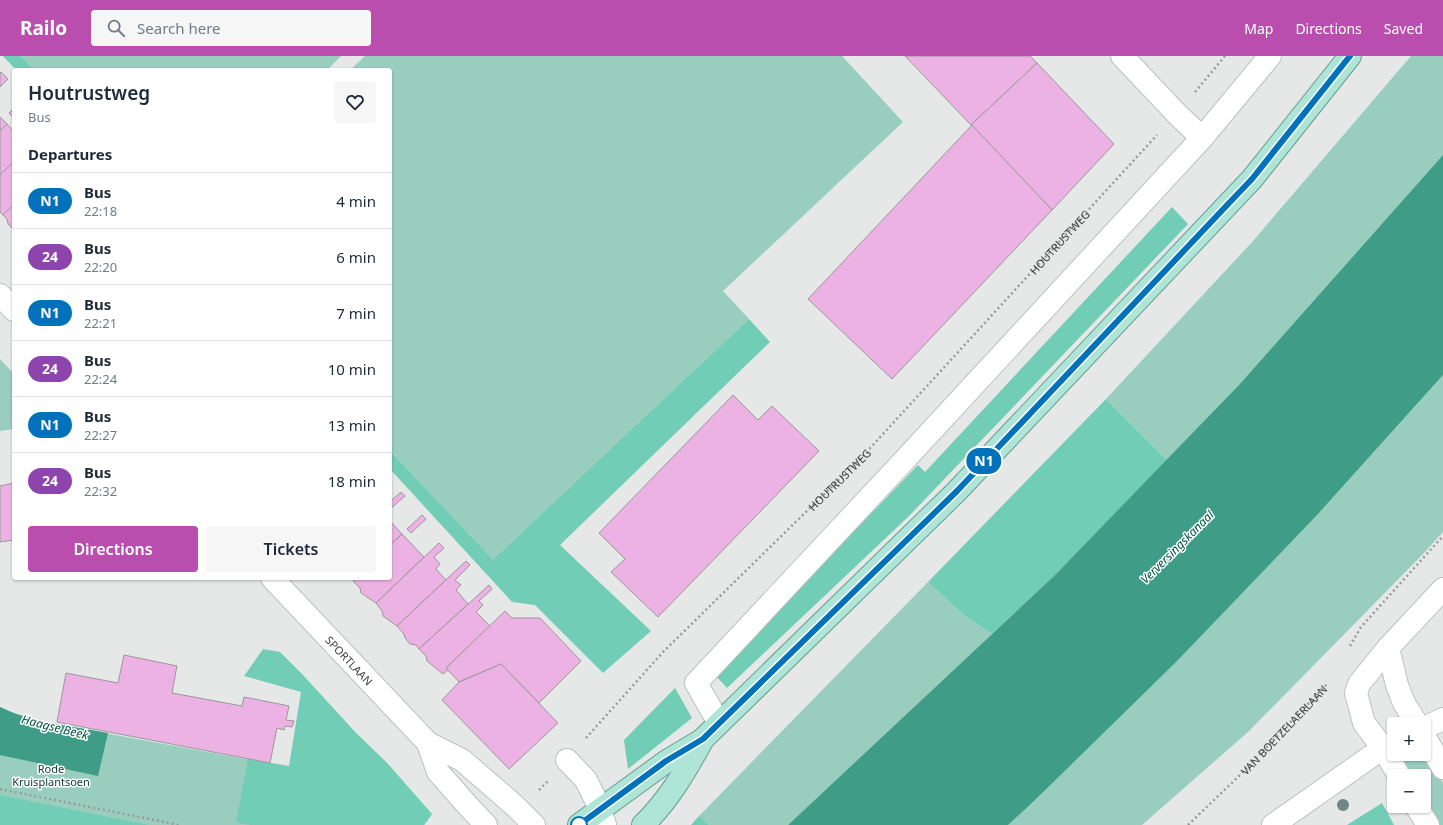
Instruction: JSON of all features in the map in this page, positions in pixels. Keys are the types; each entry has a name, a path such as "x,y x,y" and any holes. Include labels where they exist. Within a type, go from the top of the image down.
{"main road":[{"path":"579,825 602,817 666,761 703,739 957,491 1247,185 1350,56"},
{"path":"643,825 656,813 684,774 703,739"}],"street":[{"path":"1122,56 1202,138"},
{"path":"719,723 696,683 1202,138 1270,56"},
{"path":"0,295 12,308"},
{"name":"SPORTLAAN","path":"274,580 428,743 462,760 515,806 534,825"},
{"path":"1387,745 1364,722 1356,693 1359,684 1388,648 1443,589"},
{"path":"1388,648 1397,685 1404,703 1413,717"},
{"path":"1431,725 1443,719"},
{"name":"SPORTLAAN","path":"428,743 438,772 486,825"},
{"path":"1273,825 1387,747"},
{"path":"1431,748 1443,768"},
{"path":"568,760 586,780 602,817"},
{"path":"1420,813 1428,825"}],"path":[{"name":"HOUTRUSTWEG","path":"515,806 542,789 663,652 861,458 1177,114 1225,56"},
{"path":"1347,652 1361,627 1443,536"},
{"name":"VAN BOETZELAERLAAN","path":"1188,825 1240,775 1327,684"},
{"path":"0,789 179,825"}],"green space":[{"path":"21,56 341,56 329,68 32,68"},
{"path":"365,56 842,56 903,122 723,291 749,319 493,561 392,453 392,68 352,68"},
{"path":"1411,56 1443,56 1443,155 1238,386 1167,460 1106,399 1253,241"},
{"path":"0,359 12,372 12,429 0,431"},
{"path":"1443,375 1443,532 1424,553 1248,732 1142,825 1008,825 1033,802 1318,514"},
{"path":"928,582 965,616 992,634 788,825 709,825 699,816"},
{"name":"Rode Kruisplantsoen","path":"0,707 14,714 35,720 289,767 357,734 387,763 432,814 424,825 0,825"},
{"path":"1402,761 1431,761 1443,783 1443,825 1437,825 1430,813 1431,769 1406,769"}],"shaded area":[{"path":"3,56 21,56 32,68 14,68"},
{"path":"1172,207 1188,224 909,516 727,688 715,675 918,465 925,472"},
{"path":"749,319 770,342 560,545 651,631 603,673 535,605 512,602 392,471 392,453 493,560"},
{"path":"1106,399 1167,460 1055,575 992,634 965,616 928,582"},
{"path":"263,649 280,652 357,734 387,763 432,814 424,825 250,825 236,822 248,759 289,766 301,692 244,676"},
{"path":"675,688 692,718 628,769 624,740"},
{"path":"0,795 149,825 0,825"},
{"path":"1382,803 1394,825 1347,825"},
{"path":"699,816 709,825 691,825"}],"water":[{"name":"Verversingskanaal","path":"1443,155 1443,375 1318,514 1177,661 1008,825 788,825 1055,575 1238,386"},
{"name":"Haagse Beek","path":"0,707 26,717 108,733 98,776 0,755"}],"building":[{"path":"905,56 1030,56 1037,63 971,125"},
{"path":"1037,63 1114,144 1052,210 971,125"},
{"path":"1,72 8,79 0,87 0,73"},
{"path":"0,117 7,124 0,131"},
{"path":"7,124 12,130 12,163 0,175 0,131"},
{"path":"972,125 1052,210 892,379 808,299"},
{"path":"12,163 12,206 3,215 0,212 0,175"},
{"path":"12,206 12,228 8,224 7,219 3,215"},
{"path":"733,395 758,420 772,406 819,451 658,617 611,572 625,559 599,533"},
{"path":"12,483 12,540 0,542 0,486"},
{"path":"401,492 405,496 392,507 392,500"},
{"path":"422,515 426,519 411,533 407,529"},
{"path":"392,523 402,534 392,543"},
{"path":"402,534 424,557 376,603 361,593 360,588 353,581 392,580 392,543"},
{"path":"439,543 444,548 434,557 440,564 436,569 446,580 397,626 383,616 382,611 376,603"},
{"path":"466,561 470,565 455,580 461,585 456,590 468,604 419,649 416,645 410,644 397,626"},
{"path":"489,585 492,589 479,601 483,605 476,612 490,626 446,668 448,670 443,674 427,661 426,656 419,649"},
{"path":"505,611 512,618 540,618 581,661 539,703 501,664 459,682 446,668"},
{"path":"124,655 177,666 172,693 242,706 244,697 289,706 286,720 294,721 292,727 285,726 284,730 277,728 270,763 57,722 66,673 118,683"},
{"path":"501,664 558,723 509,769 442,700 459,682"}],"bus line":[{"name":"N1","path":"579,825 666,761 703,739 957,491 1252,179 1350,56"}]}
